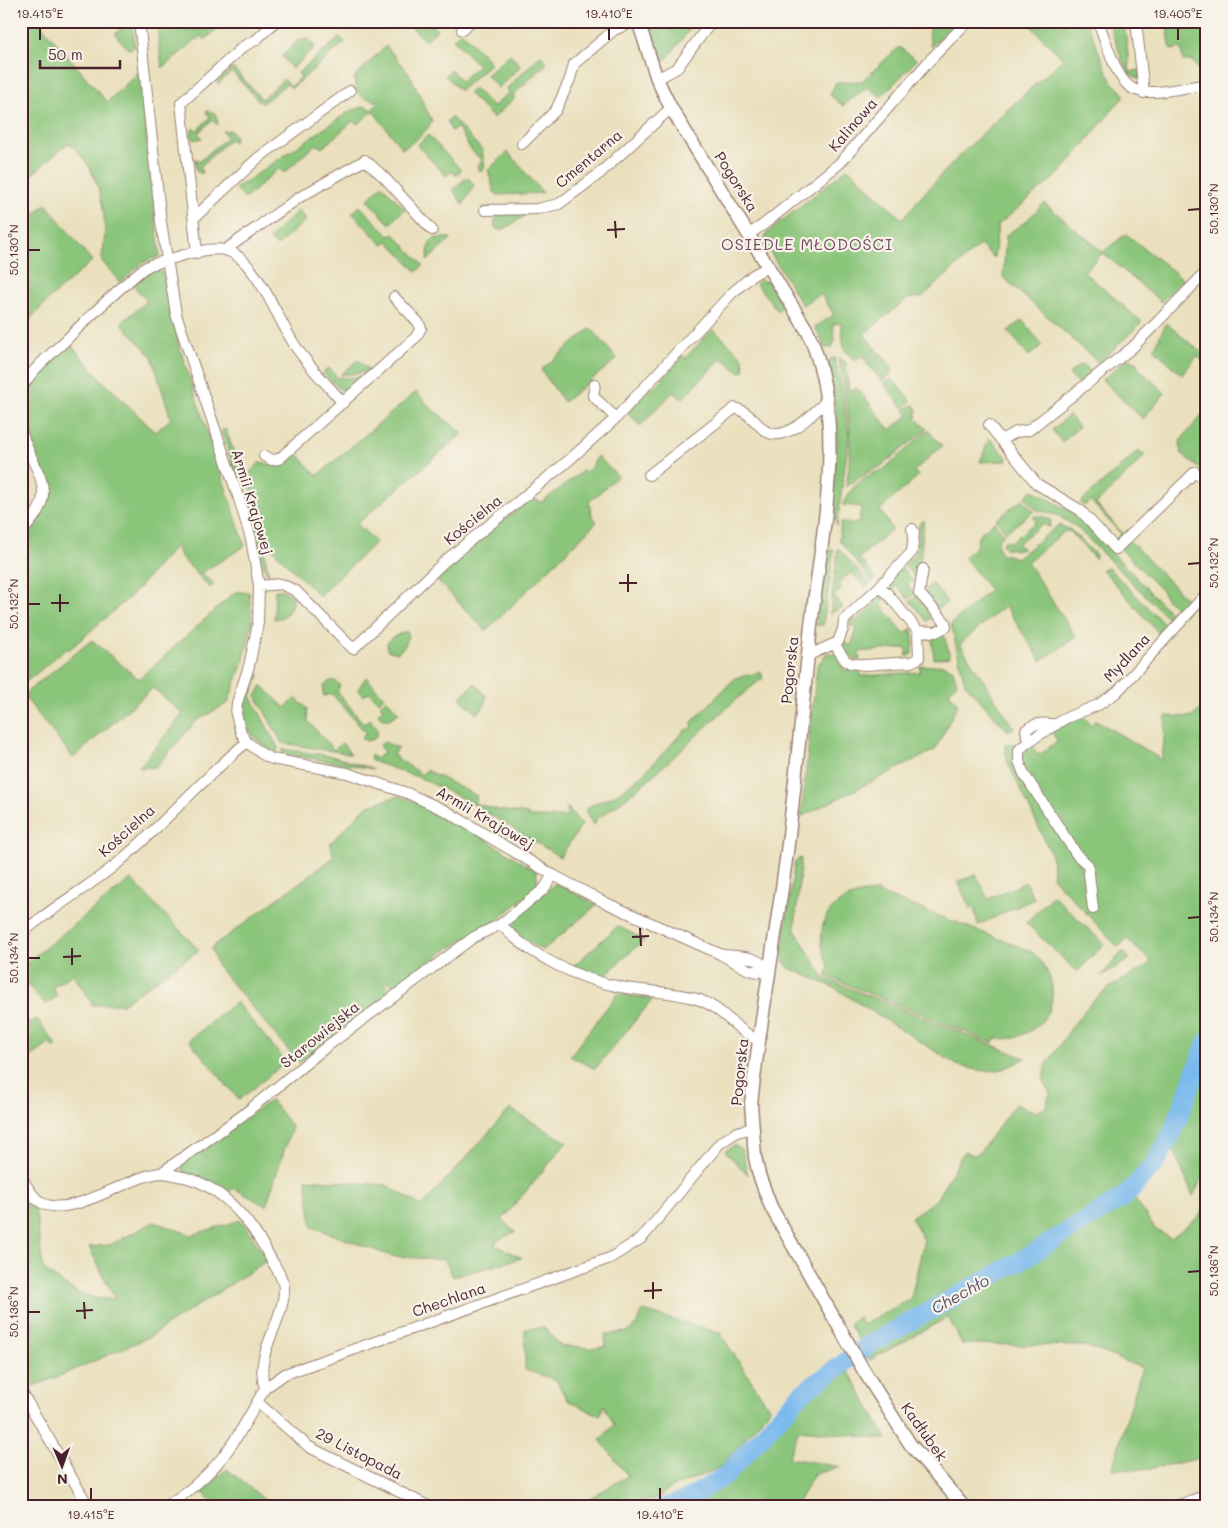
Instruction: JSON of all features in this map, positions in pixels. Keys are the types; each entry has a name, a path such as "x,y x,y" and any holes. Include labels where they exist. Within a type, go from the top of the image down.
{"street":[{"name":"Armii Krajowej","path":"139,21 167,261 176,314 239,499 251,540 259,586 258,623 249,666 237,703 238,725 247,742 272,759 347,773 427,801 553,874 630,914 720,954 760,961 769,970"},
{"path":"197,253 195,217 181,103 244,46 256,40 276,21"},
{"path":"462,30 470,21"},
{"path":"522,144 556,110 570,79 574,64 611,25 636,21"},
{"name":"Pogorska","path":"636,21 657,79 671,108 808,332 819,357 828,400 829,442 826,496 788,844 769,970 752,1104 759,1175 771,1207 849,1344"},
{"path":"657,79 677,68 712,21"},
{"name":"Kalinowa","path":"749,234 764,225 840,163 929,61 968,21"},
{"path":"1098,21 1117,74 1132,90 1144,94 1207,84"},
{"path":"1136,21 1144,94"},
{"path":"195,217 258,158 350,91"},
{"name":"Cmentarna","path":"485,210 537,209 559,204 599,174 671,108"},
{"path":"21,390 25,382 44,361 102,303 142,269 150,265 197,253 226,250 300,197 365,160 384,177 432,230"},
{"path":"226,250 242,261 256,278 294,345 343,403"},
{"name":"Kościelna","path":"259,586 281,584 296,591 353,649 445,561 568,461 616,418 732,292 753,275 769,266"},
{"path":"1001,440 1016,432 1030,430 1133,347 1207,271"},
{"path":"264,456 272,460 279,459 416,337 420,328 418,322 394,297"},
{"path":"594,384 593,396 616,418"},
{"path":"649,475 735,408 748,415 765,431 777,436 788,432 828,400"},
{"path":"989,425 1037,484 1080,510 1116,549 1195,472 1207,482"},
{"path":"21,430 42,477 44,493 37,515 21,532"},
{"path":"808,656 834,645 840,640 844,620 848,614 878,588 912,552 914,532 912,529"},
{"path":"918,631 936,632 946,627 945,622 919,593 923,570"},
{"path":"834,645 845,660 850,663 864,665 911,662 919,658 918,631 888,593 878,588"},
{"name":"Mydlana","path":"1093,909 1088,865 1077,855 1021,768 1019,750 1028,742 1026,730 1031,726 1042,723 1056,724 1098,705 1117,692 1207,593"},
{"name":"Kościelna","path":"21,934 40,918 119,862 213,770 247,742"},
{"name":"Starowiejska","path":"161,1173 244,1115 326,1048 474,937 500,924 544,889 553,874"},
{"path":"500,924 511,937 564,969 595,982 622,988 683,996 702,1001 725,1015 743,1032 760,1041"},
{"name":"Chechlana","path":"164,1507 194,1486 223,1459 265,1388 285,1374 578,1270 628,1248 654,1224 720,1144 737,1132 753,1128"},
{"path":"21,1176 41,1203 58,1206 83,1202 161,1173 200,1183 226,1199 260,1237 284,1287 282,1304 264,1359 262,1376 265,1388"},
{"name":"Kadłubek","path":"849,1344 915,1451 964,1507"},
{"path":"21,1391 89,1507"},
{"name":"29 Listopada","path":"258,1402 309,1447 430,1507"},
{"path":"1174,1507 1207,1495"}],"green space":[{"path":"21,21 38,21 107,102 139,72 160,256 144,262 120,283 101,260 105,230 101,197 96,181 79,153 68,143 21,184"},
{"path":"114,21 132,21 135,47 128,49 115,34 121,29"},
{"path":"156,21 204,21 196,29 197,31 207,21 226,21 205,40 201,36 162,68"},
{"path":"416,21 434,21 431,24 437,30 425,41 411,27"},
{"path":"649,21 696,21 666,60 661,60"},
{"path":"930,21 956,21 931,47 928,23"},
{"path":"1026,21 1086,21 1111,81 1125,95 1062,171 998,225 994,258 980,245 922,297 907,299 864,334 877,351 865,360 861,356 855,361 844,349 841,323 833,324 835,341 832,347 825,348 815,327 834,315 821,294 802,305 764,242 767,233 848,168 902,219 960,156 1063,59"},
{"path":"1108,21 1124,21 1130,72 1140,70 1140,79 1127,73"},
{"path":"1166,21 1207,21 1207,74 1198,70 1193,61 1183,61 1181,48 1171,50"},
{"path":"461,31 491,63 460,91 445,75 451,70 461,81 478,65 453,39"},
{"path":"340,37 345,42 292,88 286,84 262,104 232,72 218,84 217,81 233,68 262,99 284,79 291,86 301,77 298,73"},
{"path":"300,39 309,39 315,47 292,69 282,56"},
{"path":"386,46 410,75 432,121 423,134 402,149 373,111 358,124 353,121 322,148 316,144 284,173 279,168 245,199 235,189 350,111 366,106 371,110 380,102 358,93 355,76"},
{"path":"899,47 917,60 881,97 867,87 843,106 830,95 836,82 862,81"},
{"path":"510,54 521,66 498,88 486,75"},
{"path":"541,55 547,63 513,95 515,98 493,118 468,93 474,88 493,107 509,92 506,89"},
{"path":"207,111 215,113 217,125 212,120 198,133 202,138 194,140 191,134 193,128 196,131 210,117"},
{"path":"451,117 482,150 485,168 480,171 477,167 482,161 471,150 458,128 451,131 447,121"},
{"path":"230,130 235,136 234,143 230,139 200,167 203,173 196,171 195,158 199,162 227,137 222,131"},
{"path":"428,135 461,170 456,176 452,171 446,176 417,145"},
{"path":"508,152 543,193 498,195 494,192 488,170"},
{"path":"467,177 474,185 463,205 453,190"},
{"path":"382,185 405,209 390,224 367,200"},
{"path":"1044,203 1103,252 1126,234 1183,279 1161,302 1103,253 1084,272 1142,322 1099,363 1003,277 1006,235 1025,222"},
{"path":"46,204 92,261 49,299 21,329 21,226"},
{"path":"360,206 389,236 394,234 423,265 417,272 388,241 383,245 352,213"},
{"path":"298,210 306,220 277,246 269,239"},
{"path":"529,213 501,231 495,228 495,220 498,215"},
{"path":"434,238 452,238 427,261 430,242"},
{"path":"153,269 163,273 179,346 245,546 201,573 214,584 210,588 180,556 176,546 133,594 70,649 66,649 21,686 21,536 46,492 45,475 29,443 24,425 23,410 26,388 69,343 101,379 155,432 171,419 152,357 121,323 147,301 133,285"},
{"path":"760,280 768,282 783,306 778,311 756,284"},
{"path":"1022,320 1042,345 1029,356 1008,331"},
{"path":"1166,323 1207,357 1207,364 1197,356 1182,375 1154,349"},
{"path":"591,328 617,359 564,402 541,370"},
{"path":"713,329 743,357 744,371 739,372 722,358 682,399 673,392 640,426 627,413 648,388 654,388 680,359 680,354 685,358"},
{"path":"879,352 892,367 892,373 882,381 866,362"},
{"path":"834,357 843,392 849,436 837,526 831,504 837,438 836,413 828,362"},
{"path":"838,358 846,363 849,390 858,389 890,430 909,415 904,409 914,405 917,409 916,418 927,429 881,466 846,487 850,437 845,392"},
{"path":"1128,358 1138,364 1136,366 1165,393 1143,419 1102,380"},
{"path":"358,360 371,372 340,375"},
{"path":"1079,365 1086,366 1091,372 1091,377 1080,387 1069,374"},
{"path":"329,368 338,378 366,377 352,389 341,390 323,373"},
{"path":"892,379 911,401 903,408 883,383"},
{"path":"416,392 433,410 463,433 357,524 376,542 319,596 274,551 267,537 247,475 260,462 279,466 296,452 317,476"},
{"path":"1207,409 1207,475 1181,453 1180,441"},
{"path":"1069,415 1079,427 1062,442 1052,430"},
{"path":"226,429 262,539 269,576 264,567 245,498 221,431"},
{"path":"928,430 942,446 914,471 918,476 880,510 892,529 859,558 876,578 872,582 839,540 841,522 859,523 861,507 843,505 845,499 864,478 883,470"},
{"path":"989,438 1006,456 1007,461 980,462"},
{"path":"1138,451 1145,456 1096,504 1126,537 1117,545 1114,542 1121,534 1091,501 1084,506 1080,503"},
{"path":"597,456 618,476 589,502 592,515 597,522 486,631 437,580 464,552 531,499 542,502 584,470 586,472 593,465"},
{"path":"1033,490 1075,514 1177,620 1169,619 1075,526 1057,515 1037,510 1025,497"},
{"path":"1023,499 1034,511 1006,532 996,520"},
{"path":"1042,516 1051,520 1050,527 1042,524 1017,544 1023,548 1020,550 1005,548 1002,544 1006,540 1011,542 1037,521 1032,518"},
{"path":"924,520 919,574 915,578 904,565 916,552 919,524"},
{"path":"994,522 1004,534 997,542 1000,553 1017,558 1059,525 1071,530 1096,555 1095,559 1070,531 1065,531 1027,562 1076,637 1041,661 1005,606 960,644 1014,728 1008,731 965,684 951,624 990,590 964,557 976,547 979,534"},
{"path":"1129,540 1192,605 1183,616 1166,599 1163,592 1120,548"},
{"path":"838,548 870,584 866,588 851,572 841,581 840,591 834,596 843,607 830,614"},
{"path":"830,550 834,550 823,625 816,625 822,569"},
{"path":"901,567 913,581 908,586 914,594 908,599 897,586 891,591 887,581"},
{"path":"1102,569 1110,569 1163,623 1166,631 1163,638"},
{"path":"933,584 947,602 938,609 923,591"},
{"path":"275,590 283,590 293,596 292,605 288,612 283,617 274,619"},
{"path":"235,592 249,592 252,624 244,659 228,703 196,721 156,767 138,768 183,714 153,688 73,758 23,695 92,640 137,678 140,678"},
{"path":"917,596 933,616 927,621 910,601"},
{"path":"877,597 885,599 881,605 905,634 912,628 914,645 911,655 907,657 906,648 859,652 860,660 854,660 843,649 844,641 851,646 857,629 850,626 850,619 852,617 856,621 876,603 873,599"},
{"path":"406,631 408,632 406,644 402,649 397,653 387,650 387,643 391,638"},
{"path":"944,635 950,657 934,659 932,638 924,638"},
{"path":"827,653 836,654 844,670 860,669 861,676 920,672 920,666 945,665 953,670 957,683 949,692 958,704 935,750 801,817 817,666"},
{"path":"761,672 763,678 721,713 639,788 595,820 596,823 593,825 585,811 588,808 615,795 635,781 687,728 689,730 693,726 691,723 735,678"},
{"path":"255,674 260,674 251,696 278,748 277,753 261,743 246,723 244,706"},
{"path":"366,677 384,697 379,702 369,692 364,696 358,689"},
{"path":"329,681 336,681 340,685 337,691 364,724 370,719 377,729 374,739 367,741 361,738 366,733 332,694 323,695 324,686"},
{"path":"475,683 486,696 485,706 477,714 460,698"},
{"path":"262,685 285,708 295,698 307,708 308,721 334,750 342,743 351,754 282,743 256,696"},
{"path":"386,699 399,713 389,719 382,719 378,713 383,709 380,705"},
{"path":"1207,704 1207,1023 1169,1124 1152,1160 1119,1194 878,1333 859,1341 849,1324 858,1317 863,1325 911,1298 924,1240 911,1217 936,1200 964,1151 974,1155 979,1153 1015,1104 1036,1112 1046,1107 1050,1092 1044,1082 1045,1068 1072,1027 1102,993 1151,962 1127,939 1118,947 1052,877 1053,864 1050,851 1007,761 1005,744 1030,744 1039,755 1057,741 1053,730 1082,715 1092,725 1096,720 1162,760 1166,716 1192,717"},
{"path":"384,742 398,748 393,755 422,775 426,770 477,796 474,803 499,810 528,814 528,817 567,817 567,807 582,825 560,857 468,801 420,778 372,761 371,754 376,759 384,752 379,746"},
{"path":"283,749 331,756 374,769 283,754"},
{"path":"398,796 436,808 536,871 538,884 534,890 495,922 440,954 396,990 389,981 385,985 391,994 299,1063 218,967 211,948 334,857 330,843 367,806"},
{"path":"801,858 795,930 824,978 1025,1058 1016,1064 992,1071 976,1070 957,1065 833,987 789,968 784,962 782,950 795,861"},
{"path":"976,874 988,899 1026,882 1034,899 978,925 974,907 970,909 958,882"},
{"path":"131,879 199,950 122,1004 93,1005 73,974 53,987 57,996 46,1005 21,978 21,967"},
{"path":"556,883 597,905 543,950 516,935 509,929 509,922"},
{"path":"877,892 1031,951 1044,966 1051,981 1052,996 1049,1010 1041,1022 1029,1032 1013,1038 994,1039 993,1043 826,976 829,966 823,951 821,937 823,924 828,914 836,905 848,898"},
{"path":"1053,895 1104,944 1077,972 1026,923"},
{"path":"618,926 644,940 601,979 586,973 585,970 571,968"},
{"path":"1123,951 1130,959 1101,976"},
{"path":"617,994 653,999 595,1069 570,1056"},
{"path":"236,1002 286,1062 239,1100 189,1040"},
{"path":"37,1019 57,1046 55,1048 49,1044 27,1060 21,1052 21,1022 30,1023"},
{"path":"1207,1059 1207,1168 1193,1196 1172,1147"},
{"path":"271,1100 292,1127 266,1206 233,1188 229,1192 183,1173 182,1163"},
{"path":"510,1109 567,1142 502,1220 515,1232 496,1241 495,1245 522,1258 453,1277 445,1260 391,1256 312,1227 306,1179 386,1185 422,1206"},
{"path":"735,1145 742,1150 748,1175 725,1151"},
{"path":"21,1185 36,1213 43,1269 68,1287 84,1295 103,1299 115,1299 89,1247 110,1245 154,1222 192,1235 241,1220 268,1260 149,1337 30,1387 21,1376"},
{"path":"1134,1198 1156,1230 1171,1238 1199,1217 1207,1202 1207,1457 1143,1470 1112,1469 1142,1368 1086,1346 962,1344 948,1317 870,1360 866,1353 896,1333 1112,1215"},
{"path":"643,1311 720,1333 770,1409 721,1467 669,1489 657,1498 637,1504 593,1506 588,1499 628,1476 600,1440 614,1425 604,1405 600,1416 567,1400 556,1380 525,1370 525,1329 544,1327 562,1347 600,1348 606,1346 605,1334 628,1332 637,1323"},
{"path":"845,1365 887,1439 799,1430 788,1458 841,1467 814,1474 795,1507 674,1507 717,1488 815,1386"},
{"path":"227,1469 265,1500 283,1507 216,1507 201,1490"}],"waterway":[{"name":"Chechło","path":"664,1507 686,1500 726,1475 801,1394 872,1343 1018,1262 1124,1197 1154,1165 1172,1134 1207,1042"}],"district":[{"name":"OSIEDLE MŁODOŚCI","path":"807,244"}]}
